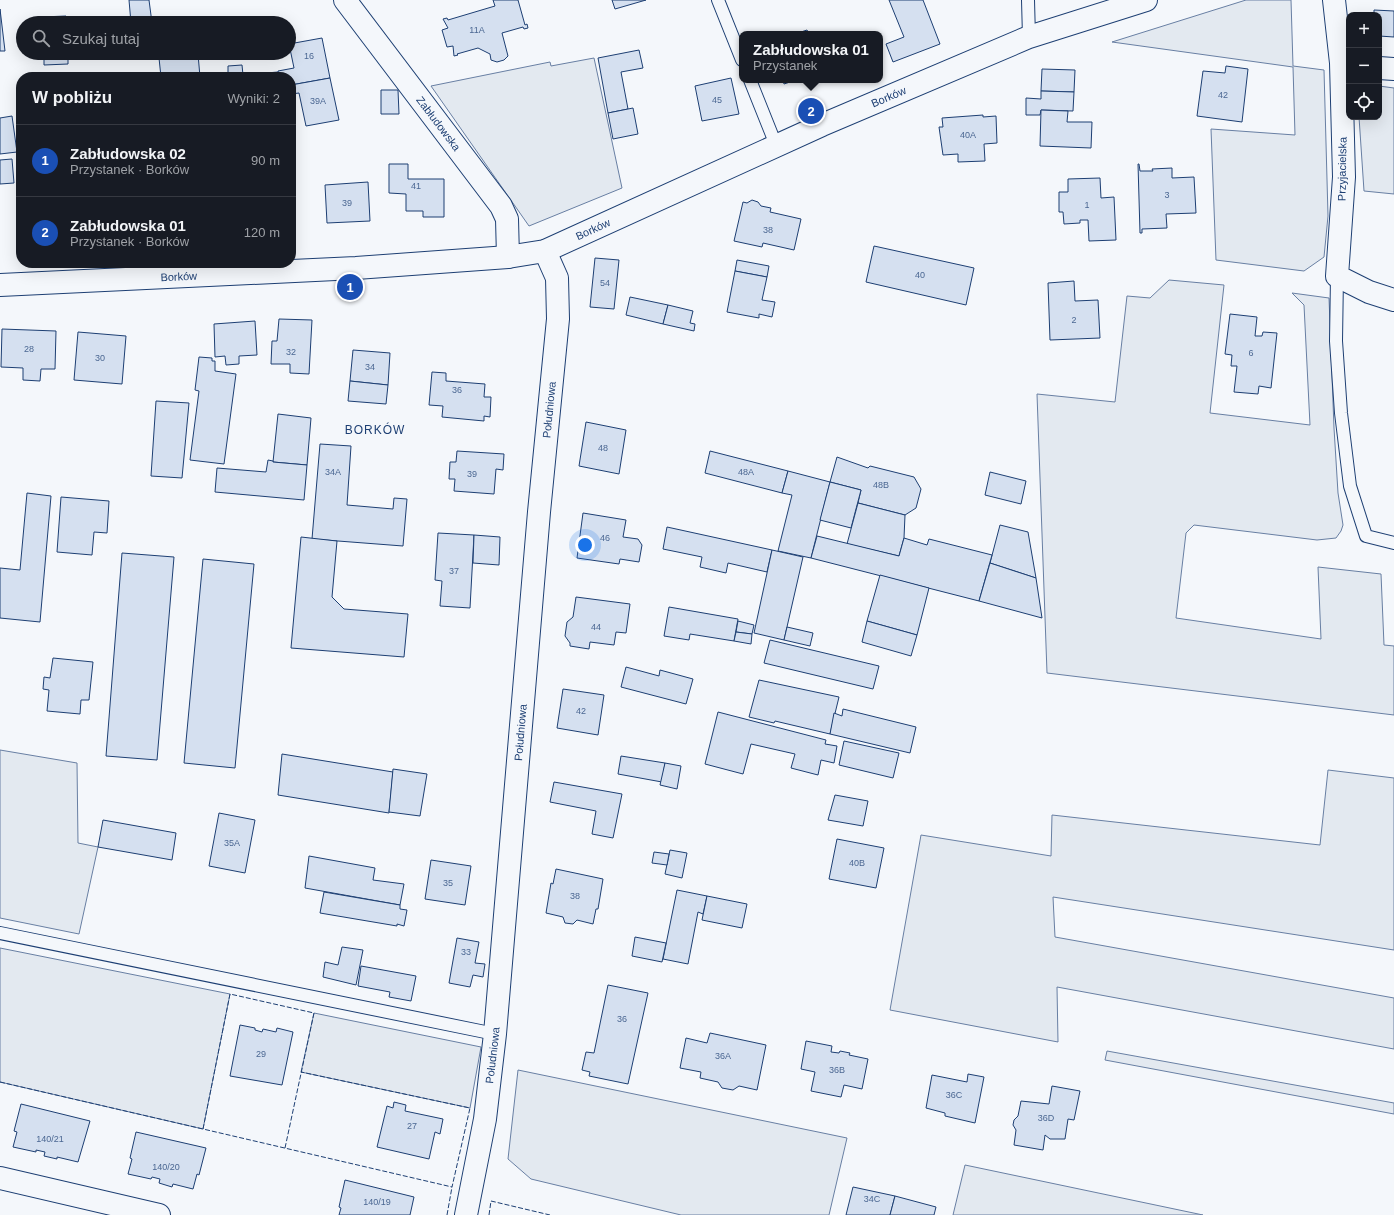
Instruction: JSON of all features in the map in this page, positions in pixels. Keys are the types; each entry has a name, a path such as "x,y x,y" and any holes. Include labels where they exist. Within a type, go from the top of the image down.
{"street":[{"name":"Zabłudowska","path":"345,0 501,206 507,219 508,257"},
{"name":"Borków","path":"0,285 356,268 508,257 545,251 776,145 1029,37 1146,0"},
{"name":"Przyjacielska","path":"1334,0 1345,63 1344,177 1337,276"},
{"path":"1382,68 1394,69"},
{"name":"Południowa","path":"466,1215 485,1119 495,1034 538,520 558,319 557,278 545,251"},
{"path":"1337,276 1369,292 1394,300"},
{"path":"0,1178 159,1215"}],"lane":[{"path":"718,0 739,52"},
{"path":"1028,0 1029,37"},
{"path":"751,83 776,145"},
{"path":"1337,276 1336,342 1341,413 1350,486 1366,536 1394,543"},
{"path":"0,933 495,1034"}],"shaded area":[{"path":"1246,0 1291,0 1293,66 1324,70 1328,216 1324,257 1304,271 1216,260 1211,129 1295,135 1293,67 1112,42"},
{"path":"594,58 622,188 529,226 431,86 550,62 551,66"},
{"path":"1382,86 1394,88 1394,194 1364,191 1359,120 1382,120"},
{"path":"1169,280 1224,285 1210,413 1310,425 1304,305 1292,293 1329,298 1338,493 1343,525 1336,538 1317,540 1194,525 1186,533 1176,618 1321,639 1318,567 1381,574 1384,645 1394,646 1394,715 1047,673 1037,394 1115,402 1127,296 1150,298"},
{"path":"0,750 77,763 78,843 98,847 79,934 0,918"},
{"path":"1328,770 1394,778 1394,950 1053,897 1055,937 1394,998 1394,1049 1057,987 1058,1042 890,1010 921,835 1051,856 1052,815 1320,845"},
{"path":"0,948 230,994 203,1129 0,1082"},
{"path":"314,1013 481,1047 470,1108 301,1072"},
{"path":"1107,1051 1394,1103 1394,1114 1105,1060"},
{"path":"518,1070 847,1138 829,1215 681,1215 531,1179 508,1159"},
{"path":"965,1165 1203,1215 953,1215"}],"building":[{"path":"129,0 149,0 151,16 130,16"},
{"path":"493,0 518,0 525,25 527,24 528,28 524,29 523,27 502,33 508,56 504,60 497,62 491,60 490,54 478,48 454,56 453,46 447,47 442,30 448,28 443,19 447,18 448,20 495,6"},
{"path":"612,0 646,0 615,9"},
{"path":"889,0 923,0 940,44 893,62 886,44 904,37"},
{"path":"0,9 5,51 0,51"},
{"path":"1374,10 1394,11 1394,37 1382,36 1382,12 1374,12"},
{"path":"322,38 330,78 296,84 296,72 278,72 294,68 292,60 296,60 296,43"},
{"path":"639,50 643,68 621,72 628,109 608,113 598,58"},
{"path":"44,60 68,60 68,64 44,65"},
{"path":"159,60 199,60 200,72 160,72"},
{"path":"242,65 243,72 228,72 228,66"},
{"path":"1226,66 1248,69 1242,122 1197,116 1203,71 1225,73"},
{"path":"1042,69 1075,70 1074,92 1041,91"},
{"path":"330,78 339,120 306,126 299,93 296,93 296,84"},
{"path":"731,78 739,114 702,121 695,86"},
{"path":"381,90 398,90 399,114 381,114"},
{"path":"1041,91 1074,92 1073,111 1041,110 1040,115 1026,115 1026,98 1041,99"},
{"path":"633,108 638,134 613,139 608,113"},
{"path":"1041,110 1068,111 1067,122 1092,122 1091,148 1040,146"},
{"path":"983,115 983,117 996,116 997,143 984,144 985,161 958,162 958,154 943,155 939,127 943,127 942,118"},
{"path":"12,116 16,152 0,154 0,118"},
{"path":"12,159 14,183 0,184 0,160"},
{"path":"389,164 408,164 408,179 444,179 444,217 423,217 423,211 406,211 406,194 389,193"},
{"path":"1138,164 1140,171 1153,171 1152,169 1172,168 1172,178 1194,177 1196,213 1166,214 1167,228 1142,229 1142,233 1140,233"},
{"path":"1100,178 1101,198 1114,197 1116,240 1089,241 1088,220 1080,220 1080,223 1064,224 1063,212 1059,212 1059,192 1068,192 1068,179"},
{"path":"368,182 370,221 327,223 325,185"},
{"path":"752,200 758,202 761,206 771,208 770,212 801,219 794,250 763,243 762,247 734,241 743,202 747,203"},
{"path":"874,246 974,268 966,305 866,282"},
{"path":"595,258 619,260 614,309 590,307"},
{"path":"737,260 769,266 767,277 735,271"},
{"path":"735,271 767,277 762,300 775,302 772,317 759,314 759,318 727,312"},
{"path":"1074,281 1075,301 1098,300 1100,338 1050,340 1048,283"},
{"path":"630,297 668,305 663,324 626,315"},
{"path":"668,305 693,311 690,323 695,324 694,331 663,324"},
{"path":"1230,314 1257,317 1255,336 1262,336 1263,332 1277,333 1271,388 1259,386 1258,394 1234,392 1237,366 1231,366 1232,355 1225,354"},
{"path":"279,319 312,320 309,374 290,373 290,364 271,364 272,341 277,341"},
{"path":"255,321 257,355 239,356 239,364 226,365 225,356 215,357 214,324"},
{"path":"2,329 56,331 55,369 41,369 40,381 23,380 23,368 1,367"},
{"path":"78,332 126,336 122,384 74,380"},
{"path":"353,350 390,353 388,385 350,381"},
{"path":"199,357 212,358 212,361 215,361 215,371 236,374 224,464 190,460 199,391 195,390"},
{"path":"432,372 446,373 446,381 485,384 484,397 491,397 490,417 484,416 484,421 442,417 443,406 429,405"},
{"path":"350,381 388,385 386,404 348,401"},
{"path":"156,401 189,403 182,478 151,476"},
{"path":"278,414 311,418 307,465 273,462"},
{"path":"586,422 626,430 619,474 579,466"},
{"path":"320,444 351,446 347,505 393,509 394,498 407,499 403,546 312,539"},
{"path":"457,451 504,454 503,470 496,469 494,494 454,491 455,479 449,479 450,462 456,462"},
{"path":"710,451 788,471 782,493 705,473"},
{"path":"837,457 868,468 870,466 914,477 921,489 916,508 905,515 858,503 861,490 830,482"},
{"path":"268,460 273,462 307,465 304,500 215,492 217,468 266,472"},
{"path":"788,471 830,482 811,558 778,551 792,495 782,493"},
{"path":"990,472 1026,481 1021,504 985,495"},
{"path":"830,482 861,490 851,528 820,520"},
{"path":"27,493 51,496 40,622 0,618 0,568 20,570"},
{"path":"61,497 109,501 107,533 94,532 92,555 57,552"},
{"path":"858,503 905,515 904,538 899,556 847,544"},
{"path":"583,513 626,520 623,537 638,539 642,545 639,562 620,559 619,564 577,558"},
{"path":"1000,525 1028,532 1036,578 990,563"},
{"path":"667,527 772,550 767,572 728,563 726,573 700,567 702,557 663,549"},
{"path":"438,533 474,535 470,608 440,606 442,581 435,580"},
{"path":"474,535 500,537 499,565 473,563"},
{"path":"817,536 899,556 904,538 927,545 929,539 992,555 979,601 811,558"},
{"path":"301,537 337,541 332,597 344,609 408,614 404,657 291,648"},
{"path":"772,550 803,557 784,640 754,633"},
{"path":"122,553 174,557 157,760 106,756"},
{"path":"203,559 254,564 235,768 184,763"},
{"path":"990,563 1036,578 1042,618 979,601"},
{"path":"880,575 929,588 917,635 867,621"},
{"path":"576,597 630,604 626,633 616,632 614,645 590,642 589,649 570,646 570,643 565,636 567,622 573,617"},
{"path":"669,607 738,619 734,641 690,634 689,640 664,636"},
{"path":"738,621 754,625 752,634 736,632"},
{"path":"867,621 917,635 911,656 862,642"},
{"path":"787,627 813,633 810,646 784,640"},
{"path":"736,632 752,634 751,644 734,641"},
{"path":"770,640 879,666 873,689 764,663"},
{"path":"53,658 93,662 89,700 81,700 80,714 47,711 49,690 43,689 44,677 50,678"},
{"path":"626,667 659,676 660,670 693,679 686,704 621,687"},
{"path":"759,680 839,697 830,734 775,721 774,723 749,717"},
{"path":"563,689 604,695 598,735 557,728"},
{"path":"843,709 916,727 910,753 830,734 834,713 842,716"},
{"path":"718,712 826,740 825,744 837,746 834,763 821,760 818,775 791,768 795,754 751,744 743,774 705,764"},
{"path":"844,741 899,753 893,778 839,765"},
{"path":"282,754 393,772 389,813 278,795"},
{"path":"621,756 665,763 662,782 618,774"},
{"path":"665,763 681,766 677,789 660,785"},
{"path":"393,769 427,774 420,816 389,812"},
{"path":"554,782 622,794 613,838 592,834 596,811 550,802"},
{"path":"835,795 868,801 863,826 828,820"},
{"path":"219,813 255,820 245,873 209,866"},
{"path":"103,820 176,833 172,860 98,847"},
{"path":"837,839 884,848 876,888 829,879"},
{"path":"670,850 687,853 682,878 665,874"},
{"path":"654,852 669,854 667,865 652,863"},
{"path":"309,856 375,868 373,880 404,884 400,905 305,888"},
{"path":"431,860 471,866 465,905 425,899"},
{"path":"556,869 603,879 598,909 596,909 593,924 577,920 573,924 565,923 563,917 546,913 551,883 553,884"},
{"path":"677,890 707,896 703,914 698,912 688,964 663,959"},
{"path":"324,892 400,905 400,909 407,910 404,926 320,913"},
{"path":"707,896 747,904 742,928 702,920"},
{"path":"635,937 666,943 662,962 632,956"},
{"path":"457,938 479,942 475,963 485,964 483,977 473,975 470,987 449,983"},
{"path":"342,947 363,950 356,985 323,977 325,962 338,965"},
{"path":"361,966 416,976 411,1001 389,997 390,992 358,986"},
{"path":"608,985 648,993 628,1084 589,1076 590,1072 582,1070 586,1052 594,1053"},
{"path":"240,1025 255,1028 255,1030 262,1032 263,1029 276,1032 277,1028 293,1032 282,1085 230,1076"},
{"path":"710,1033 766,1045 757,1090 739,1086 733,1090 722,1088 718,1082 700,1078 701,1072 680,1068 686,1038 707,1043"},
{"path":"806,1041 832,1046 831,1052 839,1053 840,1051 850,1053 849,1055 868,1059 862,1089 844,1085 841,1097 811,1091 815,1072 801,1069"},
{"path":"968,1074 984,1077 975,1123 945,1116 945,1113 926,1108 932,1075 967,1082"},
{"path":"1052,1086 1080,1091 1074,1120 1068,1119 1065,1139 1050,1139 1045,1135 1043,1150 1014,1145 1016,1130 1013,1125 1014,1120 1018,1116 1021,1101 1049,1104"},
{"path":"394,1102 406,1105 405,1111 443,1119 440,1134 435,1132 429,1159 377,1147 387,1106 393,1108"},
{"path":"21,1104 90,1121 78,1162 57,1157 57,1159 44,1156 45,1152 36,1150 36,1152 13,1147 17,1132 14,1131"},
{"path":"136,1132 206,1148 199,1175 197,1174 193,1189 173,1184 172,1187 159,1183 160,1179 152,1177 151,1179 128,1174"},
{"path":"345,1180 414,1197 410,1215 339,1215 341,1208 339,1207"},
{"path":"853,1187 895,1196 890,1215 846,1215"},
{"path":"895,1196 936,1207 934,1215 890,1215"}],"fence":[{"path":"285,1148 314,1013 230,994 203,1129 452,1187 470,1108 301,1072"},
{"path":"0,1082 203,1129"},
{"path":"447,1215 452,1187"},
{"path":"489,1215 491,1201 550,1215"}],"place":[{"name":"Zabłudowska 01","path":"811,111"},
{"name":"Zabłudowska 02","path":"350,287"}],"district":[{"name":"BORKÓW","path":"375,430"}]}
